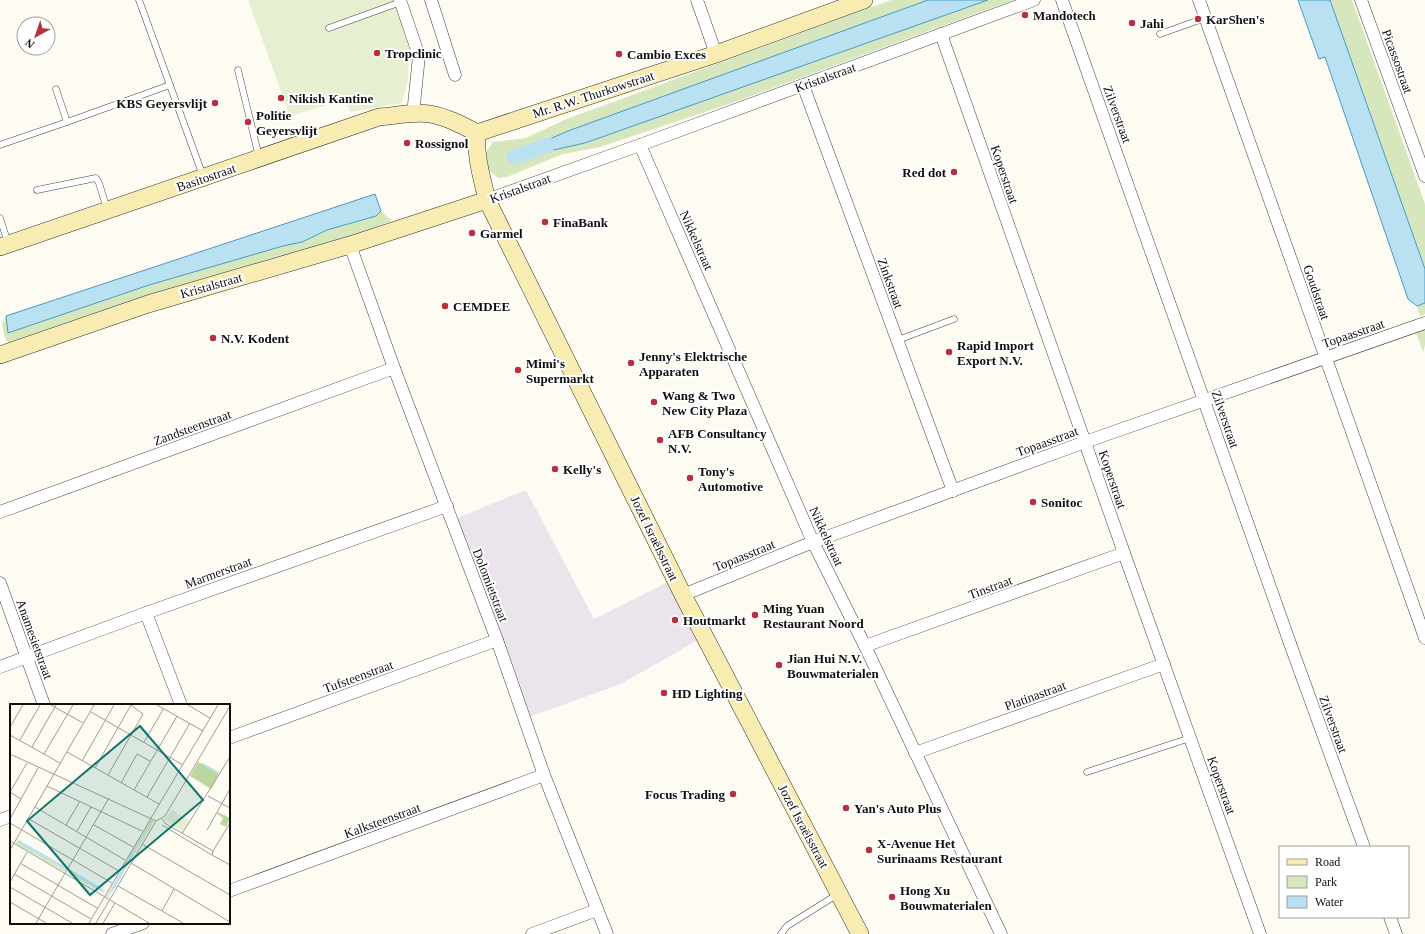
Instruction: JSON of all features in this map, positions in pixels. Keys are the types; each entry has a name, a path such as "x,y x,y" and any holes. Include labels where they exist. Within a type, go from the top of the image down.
{"street":[{"path":"431,0 455,74"},
{"path":"697,0 716,54"},
{"name":"Mr. R.W. Thurkowstraat","path":"477,133 716,54 864,0"},
{"name":"Kristalstraat","path":"0,355 148,304 350,245 487,200 1034,0"},
{"name":"Zilverstraat","path":"1062,0 1205,400 1292,650 1364,846"},
{"name":"Goudstraat","path":"1199,0 1425,638"},
{"name":"Picassostraat","path":"1361,0 1425,176"},
{"path":"400,1 419,56 413,114 429,114 450,119 477,133"},
{"name":"Koperstraat","path":"941,34 1124,554 1260,934"},
{"name":"Zinkstraat","path":"803,85 953,491"},
{"name":"Basitostraat","path":"4,246 379,117 413,114"},
{"name":"Jozef Israëlsstraat","path":"477,133 476,146 478,160 487,200 683,595 860,934"},
{"name":"Nikkelstraat","path":"640,145 813,542 865,646 1001,934"},
{"name":"Dolomietstraat","path":"350,245 394,368 497,640 544,775 606,934"},
{"name":"Topaasstraat","path":"683,595 813,542 1085,442 1425,323"},
{"name":"Zandsteenstraat","path":"0,512 394,368"},
{"name":"Marmerstraat","path":"0,667 146,613 447,506"},
{"name":"Tinstraat","path":"865,646 1124,554"},
{"name":"Anamesietstraat","path":"0,583 44,704"},
{"path":"146,613 181,704"},
{"name":"Tufsteenstraat","path":"230,738 497,640"},
{"name":"Platinastraat","path":"915,753 1164,664"},
{"name":"Kalksteenstraat","path":"230,891 544,775"},
{"path":"0,820 10,816"},
{"path":"532,934 597,910"},
{"path":"1390,918 1396,934"},
{"path":"112,934 140,924"}],"lane":[{"path":"139,0 204,178"},
{"path":"329,28 400,1"},
{"path":"1160,34 1205,18"},
{"path":"238,70 259,159"},
{"path":"0,145 170,85"},
{"path":"56,89 67,122"},
{"path":"37,190 96,178 108,210"},
{"path":"0,218 4,246"},
{"path":"898,340 954,319"},
{"path":"1086,772 1190,738"},
{"path":"780,934 787,926 839,893"}],"shaded area":[{"path":"526,490 594,619 670,581 698,640 621,684 529,717 457,518"}],"green space":[{"path":"248,0 394,0 409,48 408,80 402,103 350,112 346,99 290,116"},
{"path":"891,0 928,0 568,131 529,148 531,154 585,143 988,0 1013,0 735,102 600,147 563,154 507,177 498,178 488,170 486,166 486,153 493,142 526,138 564,120"},
{"path":"1330,0 1352,0 1425,204 1425,269"},
{"path":"381,211 392,221 286,260 11,345 5,336 2,325 6,316 9,333 149,285 283,246 302,242 327,230 376,216"},
{"path":"1425,303 1425,314 1420,316 1417,306"},
{"path":"1425,330 1425,345 1423,352 1416,333"}],"water":[{"path":"928,0 988,0 585,143 531,155 529,148 568,131"},
{"path":"1298,0 1330,0 1425,269 1425,303 1417,306 1408,299 1325,57 1319,59"},
{"path":"375,194 381,211 376,216 327,230 302,242 283,246 149,285 8,333 6,316"}],"waterway":[{"path":"514,157 548,145"}],"place":[{"name":"Mandotech","path":"1025,15"},
{"name":"KarShen's","path":"1198,19"},
{"name":"Jahi","path":"1132,23"},
{"name":"Tropclinic","path":"377,53"},
{"name":"Cambio Exces","path":"619,54"},
{"name":"Nikish Kantine","path":"281,98"},
{"name":"KBS Geyersvlijt","path":"215,103"},
{"name":"Politie Geyersvlijt","path":"248,122"},
{"name":"Rossignol","path":"407,143"},
{"name":"Red dot","path":"954,172"},
{"name":"FinaBank","path":"545,222"},
{"name":"Garmel","path":"472,233"},
{"name":"CEMDEE","path":"445,306"},
{"name":"N.V. Kodent","path":"213,338"},
{"name":"Rapid Import Export N.V.","path":"949,352"},
{"name":"Jenny's Elektrische Apparaten","path":"631,363"},
{"name":"Mimi's Supermarkt","path":"518,370"},
{"name":"Wang & Two New City Plaza","path":"654,402"},
{"name":"AFB Consultancy N.V.","path":"660,440"},
{"name":"Kelly's","path":"555,469"},
{"name":"Tony's Automotive","path":"690,478"},
{"name":"Sonitoc","path":"1033,502"},
{"name":"Ming Yuan Restaurant Noord","path":"755,615"},
{"name":"Houtmarkt","path":"675,620"},
{"name":"Jian Hui N.V. Bouwmaterialen","path":"779,665"},
{"name":"HD Lighting","path":"664,693"},
{"name":"Focus Trading","path":"733,794"},
{"name":"Yan's Auto Plus","path":"846,808"},
{"name":"X-Avenue Het Surinaams Restaurant","path":"869,850"},
{"name":"Hong Xu Bouwmaterialen","path":"892,897"}]}
